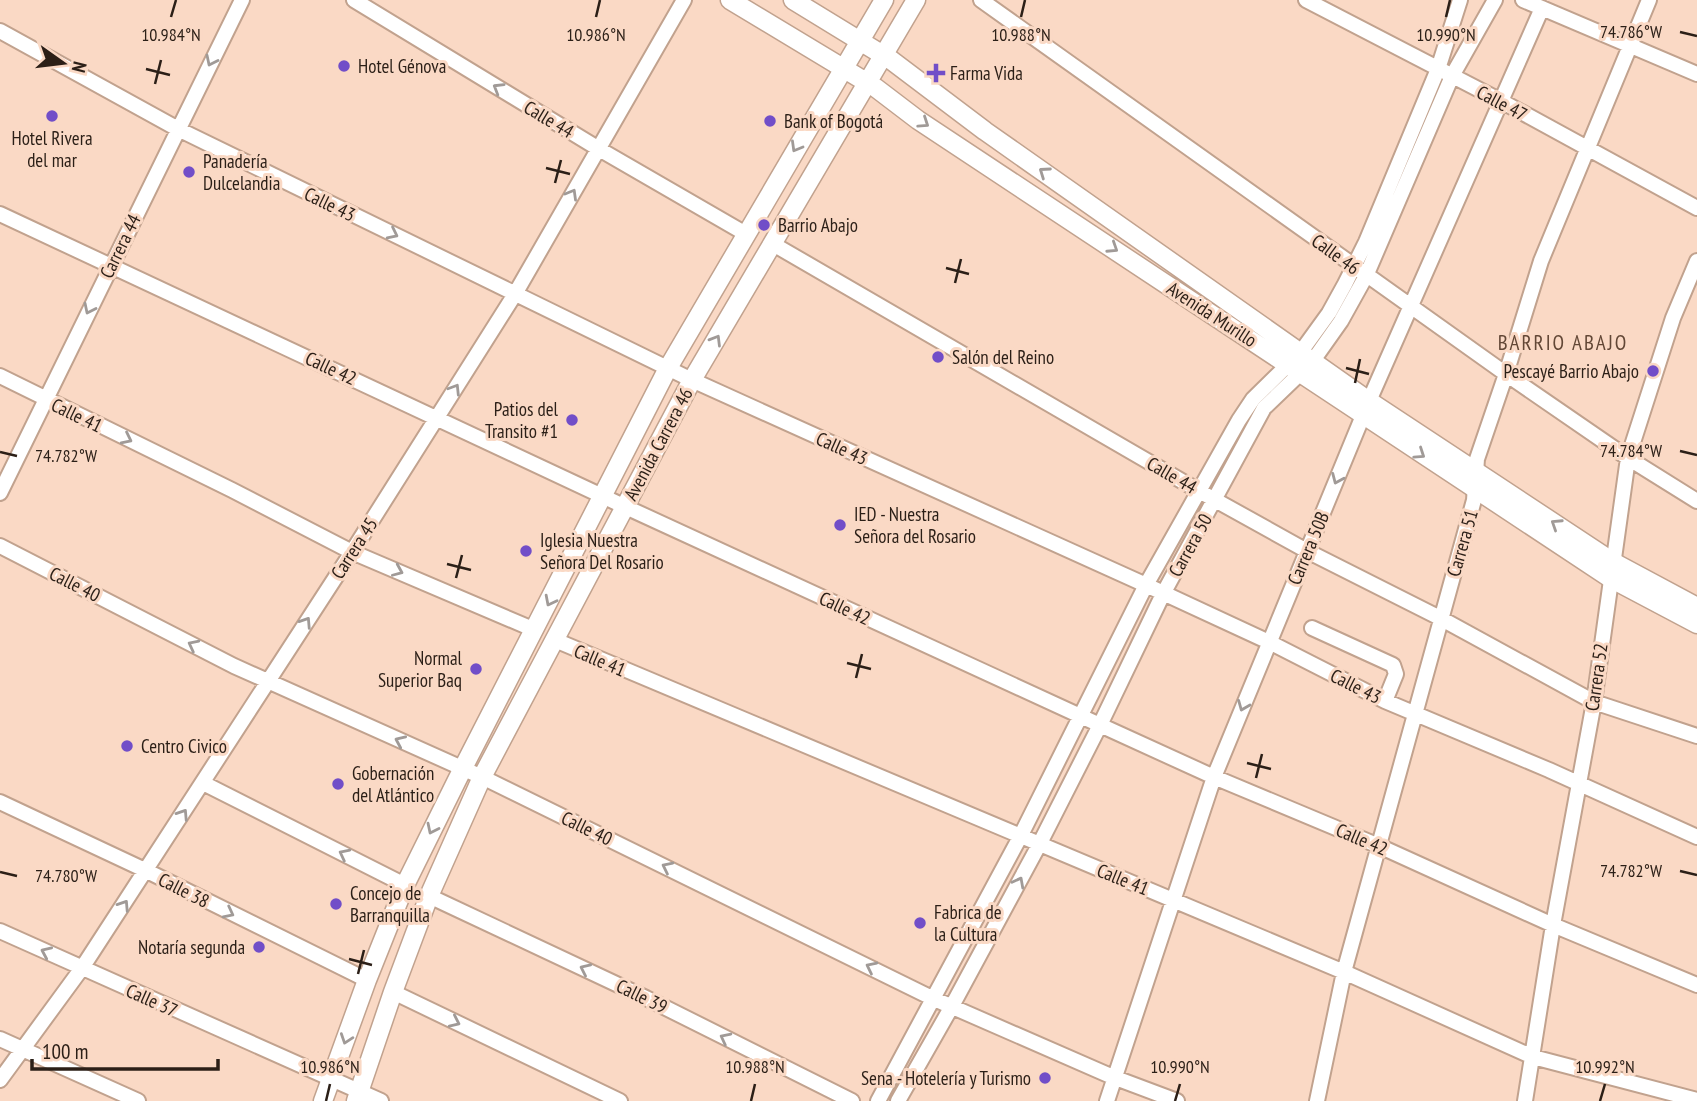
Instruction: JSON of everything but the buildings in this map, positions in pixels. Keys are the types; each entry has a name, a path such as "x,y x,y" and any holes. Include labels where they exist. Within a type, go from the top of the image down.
{"main road":[{"name":"Avenida Murillo","path":"730,0 843,67 918,120 1301,363"},
{"name":"Avenida Murillo","path":"793,0 884,55 1366,409 1697,624"},
{"name":"Avenida Carrera 46","path":"323,1101 405,884 463,768 668,368 884,0"},
{"name":"Avenida Carrera 46","path":"358,1096 429,896 482,777 692,380 916,0"},
{"path":"835,26 856,26 874,17"},
{"name":"Avenida Murillo","path":"1611,570 1697,607"}],"street":[{"name":"Carrera 44","path":"0,493 242,0"},
{"name":"Calle 44","path":"355,0 598,149 746,234"},
{"name":"Carrera 45","path":"0,1080 82,968 147,871 515,294 684,0"},
{"name":"Calle 46","path":"981,0 1506,374 1628,458 1697,501"},
{"name":"Calle 47","path":"1306,0 1501,101 1697,208"},
{"name":"Carrera 50","path":"877,1101 1020,836 1146,585 1199,491 1253,399 1301,363 1354,266 1438,69 1460,0"},
{"path":"1480,0 1485,7 1485,17"},
{"name":"Carrera 50","path":"898,1101 1039,845 1163,594 1264,408 1301,363 1341,321 1366,276 1452,76 1495,0"},
{"path":"1523,0 1697,74"},
{"name":"Carrera 51","path":"1317,1101 1344,972 1474,500 1477,459 1541,261 1649,0"},
{"name":"Carrera 50B","path":"1107,1101 1214,777 1366,409 1542,8"},
{"name":"Calle 43","path":"0,32 178,129 692,380 1146,585 1269,642 1385,701 1697,837"},
{"name":"Calle 42","path":"0,214 624,507 1214,777 1697,985"},
{"name":"Calle 44","path":"773,244 1307,551 1440,618 1594,702 1697,737"},
{"name":"Carrera 52","path":"1525,1101 1553,925 1594,702 1628,458 1673,318 1697,261"},
{"name":"Calle 41","path":"0,376 352,551 535,629"},
{"name":"Calle 40","path":"0,546 267,682 482,777 932,998 1114,1077 1177,1101"},
{"path":"1312,628 1393,665 1396,674 1385,701"},
{"name":"Calle 41","path":"555,640 1344,972 1533,1058 1697,1100"},
{"path":"203,783 405,884"},
{"name":"Calle 38","path":"0,802 367,980"},
{"name":"Calle 39","path":"429,896 646,998 852,1101"},
{"name":"Calle 37","path":"0,931 332,1081 358,1096 381,1101"},
{"path":"393,992 620,1101"},
{"path":"0,1038 138,1101"}],"place":[{"name":"Hotel Génova","path":"344,66"},
{"name":"Farma Vida","path":"936,73"},
{"name":"Hotel Rivera del mar","path":"52,116"},
{"name":"Bank of Bogotá","path":"770,121"},
{"name":"Panadería Dulcelandia","path":"189,172"},
{"name":"Barrio Abajo","path":"764,225"},
{"name":"Salón del Reino","path":"938,357"},
{"name":"Pescayé Barrio Abajo","path":"1653,371"},
{"name":"Patios del Transito #1","path":"572,420"},
{"name":"IED - Nuestra Señora del Rosario","path":"840,525"},
{"name":"Iglesia Nuestra Señora Del Rosario","path":"526,551"},
{"name":"Normal Superior Baq","path":"476,669"},
{"name":"Centro Civico","path":"127,746"},
{"name":"Gobernación del Atlántico","path":"338,784"},
{"name":"Concejo de Barranquilla","path":"336,904"},
{"name":"Fabrica de la Cultura","path":"920,923"},
{"name":"Notaría segunda","path":"259,947"},
{"name":"Sena - Hotelería y Turismo","path":"1045,1078"}],"district":[{"name":"BARRIO ABAJO","path":"1563,342"}]}
